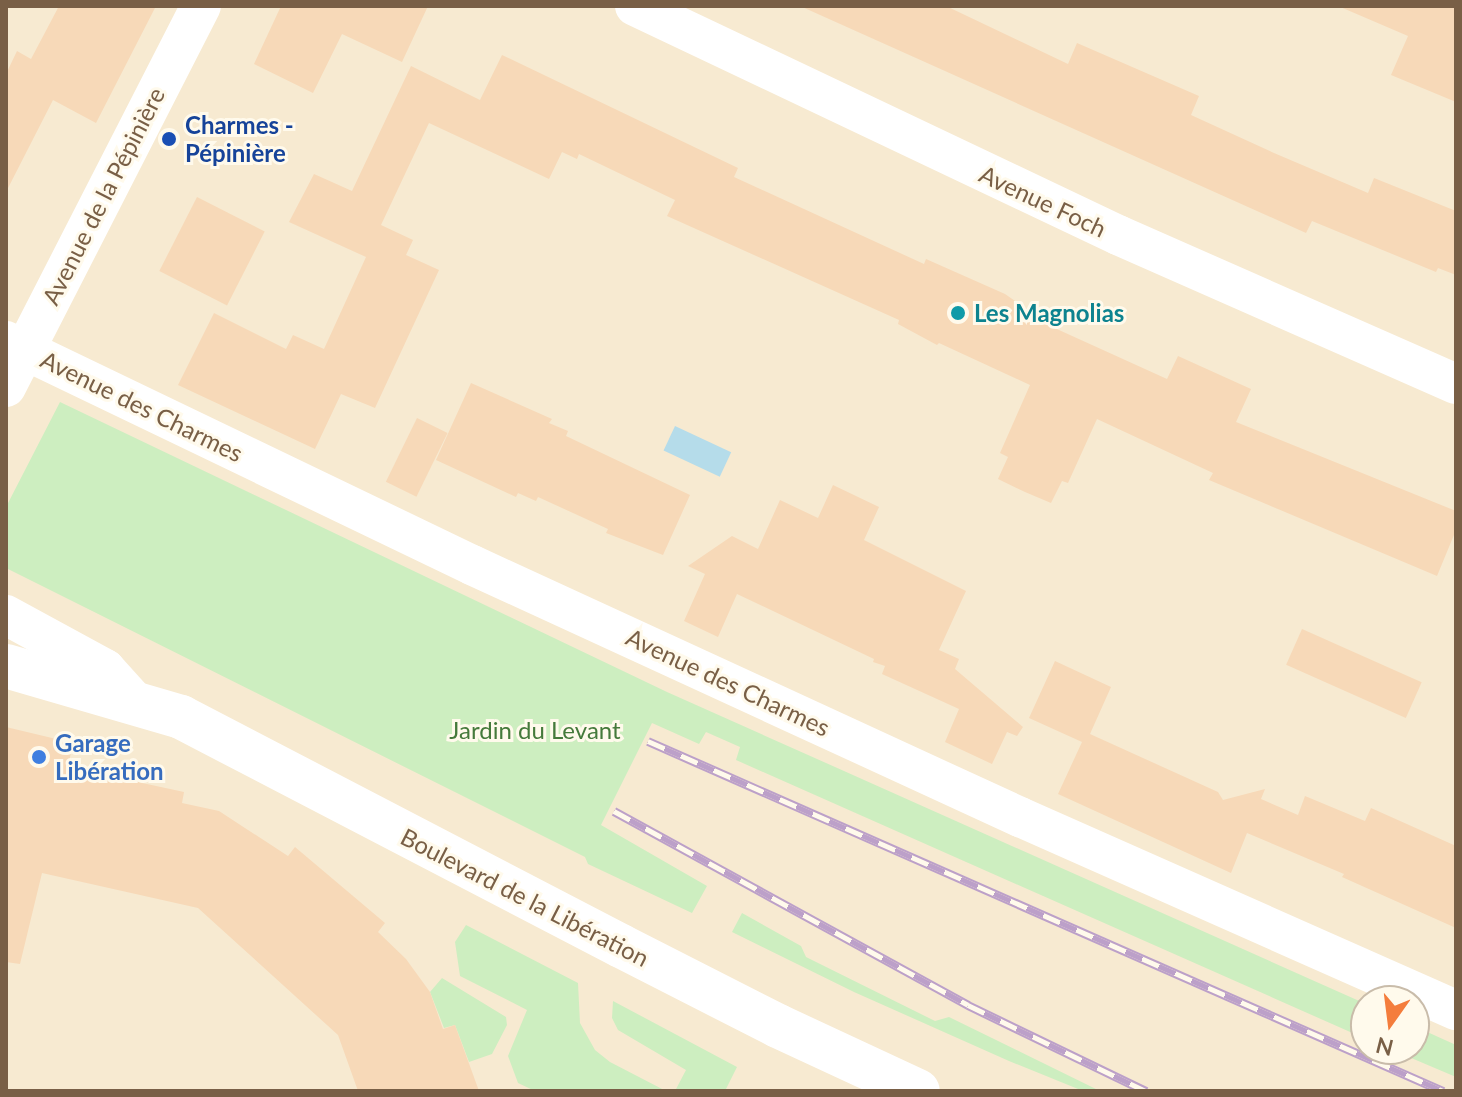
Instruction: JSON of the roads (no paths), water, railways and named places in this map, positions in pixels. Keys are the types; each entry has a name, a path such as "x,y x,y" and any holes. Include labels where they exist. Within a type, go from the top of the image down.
{"main road":[{"name":"Boulevard de la Libération","path":"6,666 181,717 606,939 778,1026 918,1091"}],"street":[{"name":"Avenue de la Pépinière","path":"6,387 15,345 201,6"},
{"name":"Avenue Foch","path":"635,6 1104,229 1456,384"},
{"name":"Avenue des Charmes","path":"15,345 472,565 1020,817 1456,1010"},
{"name":"Boulevard de la Libération","path":"6,615 105,669 134,701"}],"water":[{"path":"675,426 731,452 720,477 664,450"}],"railway":[{"path":"648,741 1443,1091"},
{"path":"614,811 968,1005 1146,1091"}],"place":[{"name":"Charmes - Pépinière","path":"169,139"},
{"name":"Les Magnolias","path":"958,313"},
{"name":"Garage Libération","path":"39,757"}],"park label":[{"name":"Jardin du Levant","path":"535,730"}]}
